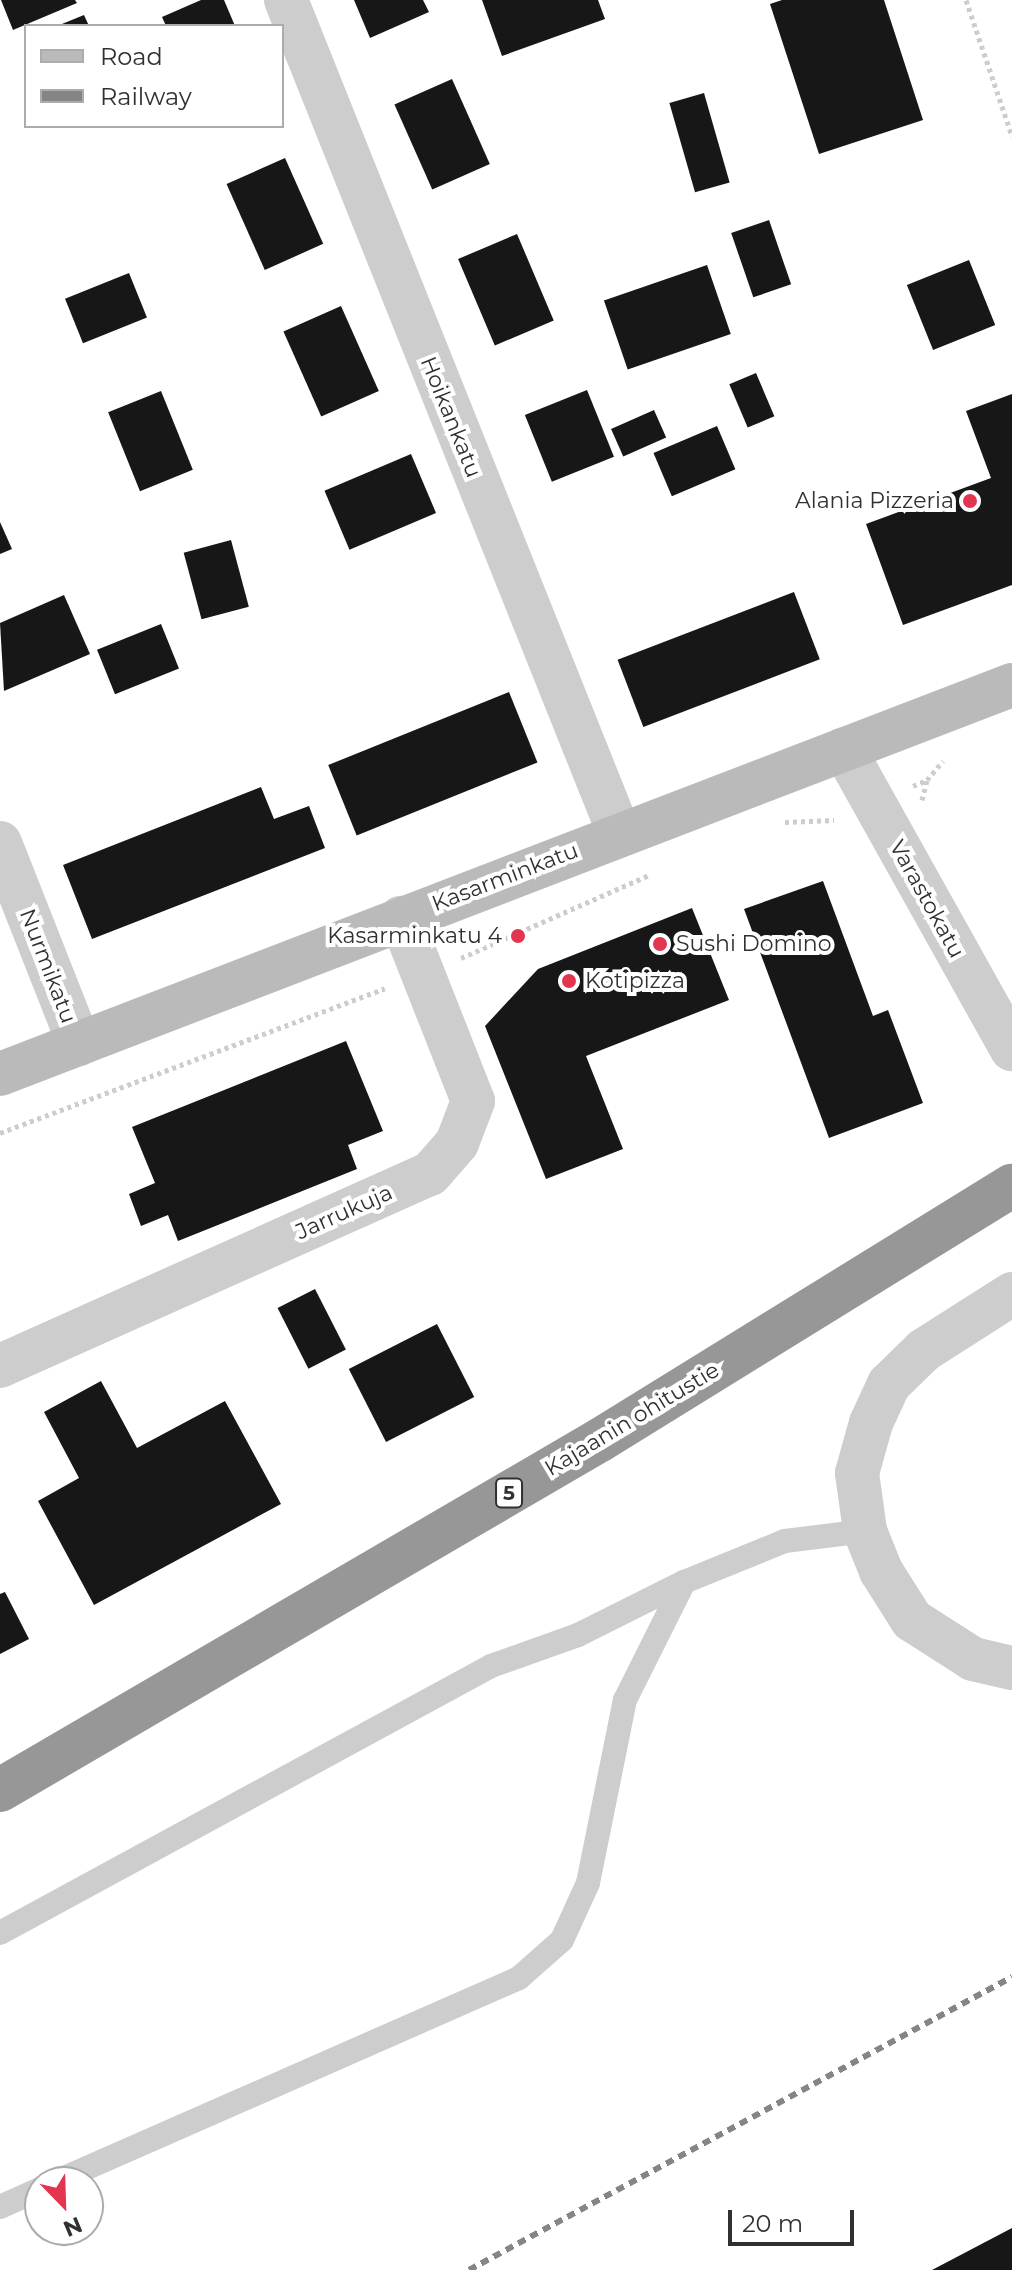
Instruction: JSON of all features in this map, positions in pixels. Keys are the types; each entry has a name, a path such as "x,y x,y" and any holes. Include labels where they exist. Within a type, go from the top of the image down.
{"highway":[{"name":"Kajaanin ohitustie","path":"0,1790 600,1440 1012,1186"}],"street":[{"name":"Hoikankatu","path":"286,0 619,833"},
{"name":"Kasarminkatu","path":"0,1074 619,833 1012,685"},
{"name":"Varastokatu","path":"844,749 1008,1042"},
{"name":"Nurmikatu","path":"0,843 79,1044"},
{"name":"Jarrukuja","path":"0,1366 430,1174 457,1143 473,1101 401,918"},
{"path":"1012,1294 924,1350 889,1384 871,1423 857,1473 865,1531 881,1571 912,1620 973,1659 1012,1668"}],"lane":[{"path":"0,1933 491,1666 578,1635 684,1582 785,1541 865,1531"},
{"path":"91,2166 519,1978 562,1940 588,1883 625,1700 684,1582"},
{"path":"0,2207 24,2196"}],"path":[{"path":"966,0 1012,136"}],"building":[{"path":"1,0 75,0 77,3 24,24 13,30"},
{"path":"201,0 224,0 234,24 165,24 162,17"},
{"path":"354,0 423,0 429,12 370,38"},
{"path":"482,0 598,0 605,19 502,56"},
{"path":"782,0 884,0 923,120 819,154 770,4"},
{"path":"84,15 88,24 62,24"},
{"path":"452,79 490,164 432,190 394,105"},
{"path":"704,93 730,182 695,192 669,103"},
{"path":"285,158 323,244 265,270 227,184"},
{"path":"769,220 791,284 753,297 731,233"},
{"path":"517,234 554,321 495,346 458,259"},
{"path":"969,260 995,325 933,350 907,285"},
{"path":"707,265 731,334 628,370 604,300"},
{"path":"129,273 147,318 83,343 65,299"},
{"path":"341,306 379,391 321,417 283,332"},
{"path":"756,373 774,416 748,428 729,384"},
{"path":"587,390 614,457 552,482 525,415"},
{"path":"161,391 193,470 140,491 108,412"},
{"name":"Alania Pizzeria","path":"1012,394 1012,585 903,625 866,524 991,478 966,411"},
{"path":"654,410 666,437 623,457 611,429"},
{"path":"717,426 735,469 672,496 653,453"},
{"path":"411,454 436,513 349,550 324,491"},
{"path":"0,522 12,549 0,554"},
{"path":"231,540 249,607 202,619 184,553"},
{"path":"794,592 820,659 643,727 618,660"},
{"path":"64,595 90,654 4,691 0,623"},
{"path":"161,624 179,669 115,694 97,650"},
{"path":"509,692 537,762 357,836 328,765"},
{"path":"261,787 274,819 309,806 325,848 92,939 63,865"},
{"path":"823,881 873,1016 888,1010 923,1103 829,1138 744,909"},
{"path":"692,908 729,1000 586,1056 623,1149 546,1179 485,1026 538,969"},
{"path":"346,1041 383,1131 348,1145 357,1169 178,1241 168,1215 141,1226 129,1194 155,1183 132,1127"},
{"path":"315,1289 346,1350 308,1369 278,1308"},
{"path":"437,1324 474,1397 386,1442 349,1369"},
{"path":"101,1381 137,1448 225,1401 281,1504 94,1605 38,1501 79,1478 44,1412"},
{"path":"5,1592 29,1639 0,1654 0,1594"},
{"path":"1012,2228 1012,2270 932,2270"}],"railway":[{"path":"469,2270 1012,1977"}],"place":[{"name":"Alania Pizzeria","path":"970,501"},
{"name":"Kasarminkatu 4","path":"518,936"},
{"name":"Sushi Domino","path":"660,944"},
{"name":"Kotipizza","path":"569,981"}]}
